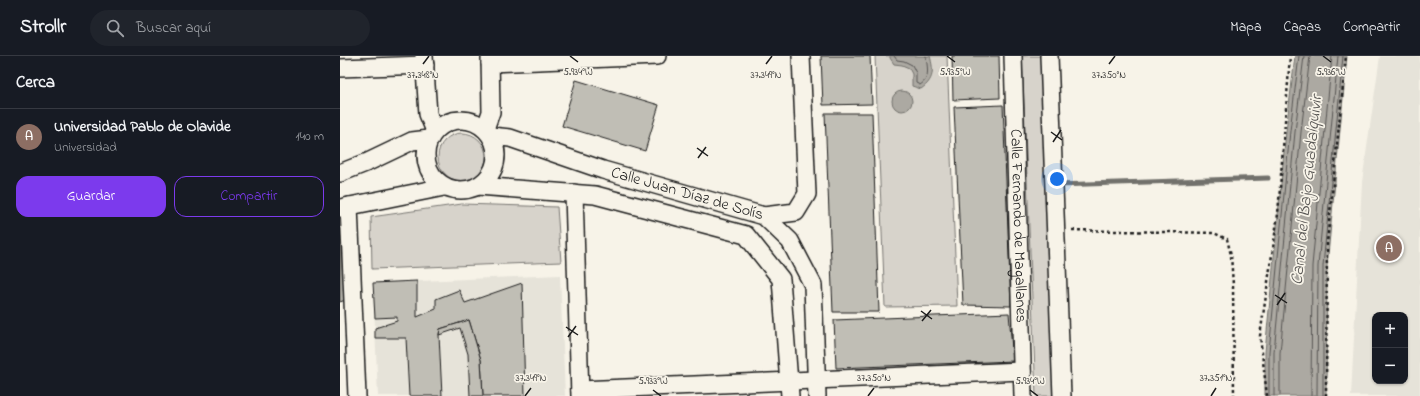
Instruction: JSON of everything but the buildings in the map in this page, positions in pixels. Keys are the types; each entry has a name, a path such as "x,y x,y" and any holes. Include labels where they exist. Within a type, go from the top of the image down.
{"street":[{"path":"357,396 345,207 444,187 461,191 478,186 492,173 496,154 488,132 491,112 490,59 657,56"},
{"path":"764,216 796,212 807,194 801,56"},
{"name":"Calle Fernando de Magallanes","path":"1013,56 1023,396"},
{"path":"1049,56 1062,396"},
{"path":"340,68 424,60 428,114 432,135 425,157 431,174 444,187"},
{"path":"340,173 368,162 412,141 432,135 450,121 469,120 488,132"},
{"name":"Calle Juan Díaz de Solís","path":"488,132 510,138 603,170 764,216 790,241 812,285 816,388"},
{"name":"Calle Juan Díaz de Solís","path":"478,186 595,195 746,235 781,279 790,389"},
{"path":"574,193 580,393 816,388 1022,371"}],"path":[{"path":"1267,396 1260,336 1278,214 1290,56"},
{"path":"1326,396 1327,243 1346,56"},
{"path":"1056,230 1214,233 1227,239 1231,255 1233,285 1234,396"}],"shaded area":[{"path":"875,56 947,56 957,306 885,307"},
{"path":"1022,56 1044,56 1057,396 1036,396"},
{"path":"1380,56 1420,56 1420,396 1351,396 1362,182"},
{"path":"457,133 467,133 479,140 486,152 486,162 479,174 467,181 457,181 449,177 442,170 438,162 438,152 442,144 449,137"},
{"path":"462,204 557,207 561,262 372,269 371,217"},
{"path":"560,275 565,396 378,396 373,283"}],"water":[{"path":"890,56 930,56 932,66 931,79 921,89 912,86 912,74 909,68 894,64"},
{"name":"Canal del Bajo Guadalquivir","path":"1295,56 1347,56 1327,266 1326,396 1265,396 1265,352 1286,131"},
{"path":"902,91 909,94 912,101 909,108 902,111 895,108 892,101 895,94"}],"waterway":[{"path":"1057,185 1268,178"}],"place":[{"name":"Universidad Pablo de Olavide","path":"1389,248"}]}
